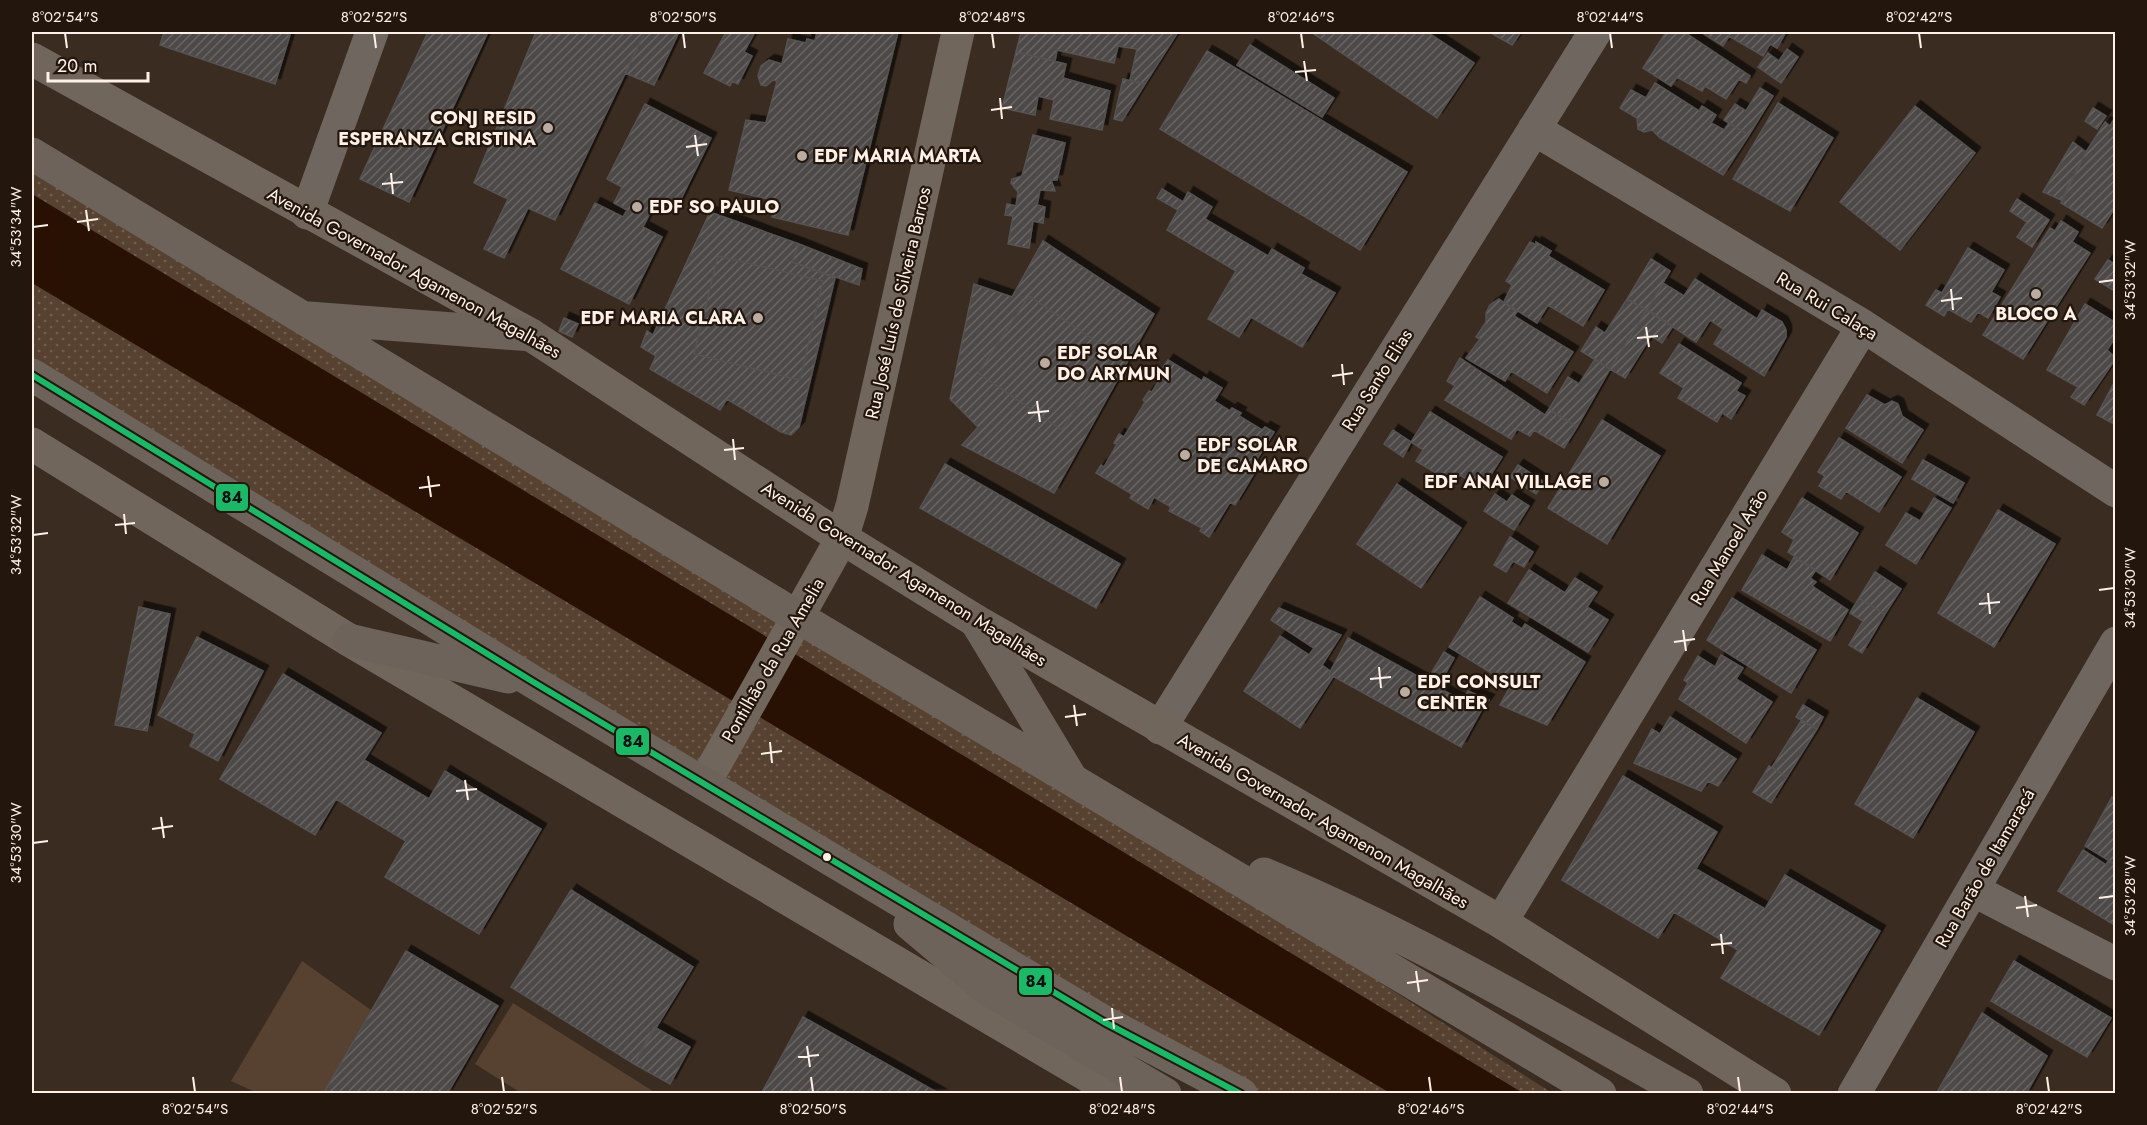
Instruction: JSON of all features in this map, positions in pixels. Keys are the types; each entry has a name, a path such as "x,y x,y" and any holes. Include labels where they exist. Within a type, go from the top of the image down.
{"highway":[{"path":"32,154 303,318 792,627 1072,779 1600,1094"},
{"path":"303,318 531,335"},
{"path":"32,375 535,683 705,782 1104,1022 1241,1094"},
{"path":"976,621 1072,779"},
{"path":"349,640 535,683"},
{"path":"1160,831 1337,905 1478,977 1687,1094"},
{"path":"837,863 986,988 1165,1094"}],"main road":[{"name":"Rua José Luís de Silveira Barros","path":"842,538 852,506 958,32"},
{"name":"Avenida Governador Agamenon Magalhães","path":"32,59 531,335 842,538 976,621 1501,922 1775,1094"},
{"path":"32,444 349,640 1119,1094"},
{"name":"Pontilhão da Rua Amelia","path":"705,782 842,538"}],"street":[{"path":"307,213 372,32"},
{"name":"Rua Santo Elias","path":"1160,728 1594,32"},
{"name":"Rua Rui Calaça","path":"1534,129 1863,326 2115,491"},
{"name":"Rua Manoel Arão","path":"1501,922 1863,326"},
{"name":"Rua Barão de Itamaracá","path":"1854,1094 2115,642"},
{"path":"1973,890 2115,964"}],"shaded area":[{"path":"32,154 1314,940 1552,1093 1232,1093 32,375"},
{"path":"32,194 1523,1093 1390,1093 32,283"},
{"path":"302,961 371,1010 323,1093 257,1093 231,1081"},
{"path":"513,1003 656,1093 521,1093 475,1064"}],"building":[{"path":"164,32 279,32 290,35 275,84 160,45"},
{"path":"428,32 488,32 409,202 360,179"},
{"name":"CONJ RESID ESPERANZA CRISTINA","path":"536,32 645,32 555,220 528,208 504,258 484,249 508,199 474,183"},
{"path":"645,32 679,32 654,85 625,73"},
{"path":"726,32 755,32 744,52 752,56 738,84 732,81 730,86 704,73"},
{"name":"EDF MARIA MARTA","path":"817,32 898,32 848,235 772,217 776,201 729,190 746,120 766,123 777,81 773,80 766,86 761,85 758,76 761,66 769,60 782,64 788,39 806,43 807,39 815,41"},
{"path":"1021,32 1140,32 1150,34 1151,32 1178,32 1145,84 1130,80 1137,49 1118,46 1114,63 1057,50 1055,61 1016,52"},
{"path":"1311,32 1427,32 1474,63 1437,118"},
{"path":"1489,32 1521,32 1512,45"},
{"path":"1666,32 1684,32 1750,76 1746,83 1739,79 1726,99 1705,86 1702,91 1677,77 1671,86 1643,68"},
{"path":"1701,32 1786,32 1777,48 1770,44 1763,56 1729,36 1723,46"},
{"path":"1250,45 1334,98 1322,117 1237,65"},
{"path":"1787,49 1798,57 1781,83 1758,67 1768,53 1779,61"},
{"path":"1207,51 1407,172 1360,250 1160,129"},
{"path":"1016,52 1066,64 1063,78 1110,91 1102,130 1050,119 1054,100 1038,96 1035,115 1002,108"},
{"path":"1123,79 1145,84 1122,121 1114,119"},
{"path":"1655,83 1699,111 1702,106 1716,115 1711,123 1724,130 1729,123 1749,135 1723,175 1660,138 1652,130 1644,132 1638,129 1637,118 1620,108 1631,90 1646,98"},
{"path":"1760,88 1773,96 1749,135 1724,120 1735,104 1746,111"},
{"path":"1778,103 1833,138 1790,211 1733,179"},
{"name":"EDF SO PAULO","path":"645,104 711,138 674,213 655,203 643,227 662,237 629,304 561,269 595,203 623,217 627,210 614,203 622,187 607,179"},
{"path":"1915,106 1975,153 1900,250 1840,202"},
{"path":"2093,108 2106,116 2097,129 2085,121"},
{"path":"2116,116 2116,206 2102,228 2061,203 2086,152 2105,122 2110,126"},
{"path":"1033,135 1065,143 1057,180 1051,180 1055,191 1040,190 1037,205 1045,207 1043,223 1033,221 1029,248 1008,244 1013,216 1005,215 1007,204 1016,206 1018,192 1011,183 1012,179 1022,176"},
{"path":"2073,142 2086,152 2061,200 2043,192"},
{"path":"1162,189 1183,202 1188,192 1212,207 1205,219 1268,256 1272,249 1304,268 1301,274 1335,293 1302,347 1251,317 1239,337 1208,319 1236,271 1167,230 1178,210 1157,198"},
{"path":"2017,199 2049,220 2032,247 2017,237 2027,222 2010,211"},
{"path":"710,212 799,244 792,262 835,278 799,427 791,435 781,432 727,399 720,410 650,369 656,356 641,347 647,331 653,335"},
{"name":"BLOCO A","path":"2061,221 2078,232 2072,242 2090,253 2023,359 1983,335 2050,228 2055,231"},
{"path":"1043,241 1154,314 1054,493 962,445 978,427 950,399 974,284 1012,297"},
{"path":"1530,242 1536,245 1536,242 1551,251 1548,256 1604,290 1583,326 1548,305 1537,323 1504,302 1512,285 1506,281"},
{"path":"799,244 862,269 859,285 792,262"},
{"path":"1968,248 2004,270 1991,292 2000,297 1988,318 1978,312 1971,322 1948,309 1944,316 1926,305 1936,290 1942,293"},
{"name":"EDF MARIA CLARA","path":"718,256 823,281 800,380 694,354"},
{"path":"1651,259 1670,271 1647,310 1627,299"},
{"path":"2108,260 2116,265 2116,292 2095,279"},
{"path":"1695,279 1757,319 1762,310 1782,322 1786,330 1786,337 1764,376 1714,344 1723,329 1710,320 1696,342 1647,310 1663,283 1684,296"},
{"name":"EDF SOLAR DO ARYMUN","path":"1029,296 1113,353 1062,430 978,373"},
{"path":"1499,299 1517,312 1514,316 1573,352 1547,393 1511,371 1505,381 1466,358 1480,339 1476,337 1486,322 1486,313 1490,305"},
{"path":"1627,299 1647,310 1610,369 1581,351 1596,327 1605,333"},
{"path":"2085,304 2116,323 2116,336 2107,350 2116,358 2084,405 2071,397 2078,387 2047,370"},
{"path":"1647,310 1673,326 1662,343 1651,336 1625,378 1610,369"},
{"path":"564,318 578,324 572,337 559,331"},
{"path":"1679,344 1741,383 1736,391 1745,396 1731,419 1722,413 1717,422 1678,398 1684,388 1660,373"},
{"path":"1460,358 1545,415 1549,409 1577,427 1564,448 1534,430 1530,436 1517,429 1511,439 1445,400 1455,386 1447,381"},
{"path":"1595,359 1610,369 1577,427 1549,409 1568,377 1579,384"},
{"name":"EDF SOLAR DE CAMARO","path":"1168,360 1202,381 1204,377 1222,388 1214,401 1230,411 1232,408 1241,413 1239,416 1262,430 1265,427 1274,432 1252,467 1256,470 1235,505 1230,502 1209,537 1200,531 1202,528 1169,511 1171,507 1154,497 1148,509 1130,498 1132,494 1096,473 1101,465 1104,467 1117,444 1114,443 1119,434 1124,437 1145,402 1143,400 1149,391 1152,392 1166,369 1163,367"},
{"path":"2116,379 2116,425 2097,415"},
{"path":"1867,395 1885,405 1892,401 1898,404 1902,416 1923,430 1902,463 1846,428"},
{"path":"1430,412 1502,457 1482,489 1460,475 1454,484 1416,461 1423,450 1411,442"},
{"name":"EDF ANAI VILLAGE","path":"1602,420 1660,456 1607,544 1548,508"},
{"path":"1393,430 1411,442 1403,457 1384,444"},
{"path":"1839,438 1901,477 1879,512 1846,491 1841,499 1819,486 1825,476 1818,472"},
{"path":"1923,460 1964,483 1953,503 1912,479"},
{"path":"945,464 1120,564 1096,608 920,508"},
{"path":"1518,465 1544,482 1536,494 1510,477"},
{"path":"1397,484 1461,528 1421,588 1357,544"},
{"path":"1495,494 1507,502 1512,495 1529,506 1514,530 1484,511"},
{"path":"1802,498 1858,533 1830,580 1788,552 1794,540 1782,532"},
{"path":"1934,498 1951,508 1916,564 1886,545 1906,513 1920,521"},
{"path":"1998,510 2055,544 1994,647 1938,613"},
{"path":"1510,537 1533,552 1524,567 1513,561 1506,572 1494,565"},
{"path":"1762,555 1787,570 1794,557 1816,570 1810,578 1816,582 1812,586 1848,610 1830,641 1742,590"},
{"path":"1529,570 1565,593 1575,578 1597,592 1587,607 1608,620 1588,652 1508,603"},
{"path":"1875,572 1901,589 1885,614 1859,598"},
{"path":"1480,597 1513,618 1511,622 1522,629 1525,624 1585,662 1547,725 1500,705 1511,685 1449,647"},
{"path":"1732,598 1816,650 1791,693 1707,640"},
{"path":"1859,598 1885,614 1862,653 1849,645 1863,621 1850,613"},
{"path":"139,607 170,614 147,731 115,725"},
{"path":"1279,608 1341,635 1322,665 1330,671 1329,674 1333,677 1300,728 1244,691 1280,636 1309,655 1314,648 1271,620"},
{"path":"197,637 263,671 218,761 190,746 195,734 158,715"},
{"name":"EDF CONSULT CENTER","path":"1348,638 1481,711 1461,747 1329,674"},
{"path":"1444,652 1454,658 1443,678 1432,672"},
{"path":"1721,655 1743,668 1736,679 1772,702 1746,743 1679,699 1688,683 1684,680 1698,656 1715,667"},
{"path":"283,674 381,733 364,760 429,799 445,771 541,829 479,934 385,877 406,841 336,799 315,835 220,779"},
{"path":"1468,691 1489,700 1481,711 1463,701"},
{"path":"1917,698 1974,732 1913,838 1855,804"},
{"path":"1803,705 1823,717 1817,729 1796,717"},
{"path":"1670,717 1736,759 1718,786 1708,781 1701,791 1634,763 1652,729 1660,734"},
{"path":"1801,721 1817,729 1787,777 1772,767"},
{"path":"1769,766 1787,777 1771,803 1753,792"},
{"path":"1623,776 1717,832 1696,869 1765,909 1785,875 1880,931 1819,1035 1721,978 1738,950 1674,912 1658,938 1562,880"},
{"path":"2112,797 2116,799 2116,865 2085,846"},
{"path":"2083,850 2106,865 2108,861 2116,865 2116,926 2058,891"},
{"path":"571,890 693,967 634,1064 511,987"},
{"path":"406,951 498,1006 447,1094 323,1094"},
{"path":"2014,961 2111,1018 2087,1057 1991,1001"},
{"path":"1982,1013 2047,1056 2026,1094 1936,1094"},
{"path":"803,1017 940,1094 761,1094"},
{"path":"654,1027 690,1047 670,1084 634,1064"}],"transit line":[{"name":"84","path":"32,375 535,683 1104,1022 1241,1094"}],"place":[{"name":"CONJ RESID ESPERANZA CRISTINA","path":"548,128"},
{"name":"EDF MARIA MARTA","path":"802,156"},
{"name":"EDF SO PAULO","path":"637,207"},
{"name":"BLOCO A","path":"2036,294"},
{"name":"EDF MARIA CLARA","path":"758,318"},
{"name":"EDF SOLAR DO ARYMUN","path":"1045,363"},
{"name":"EDF SOLAR DE CAMARO","path":"1185,455"},
{"name":"EDF ANAI VILLAGE","path":"1604,482"},
{"name":"EDF CONSULT CENTER","path":"1405,692"}]}
